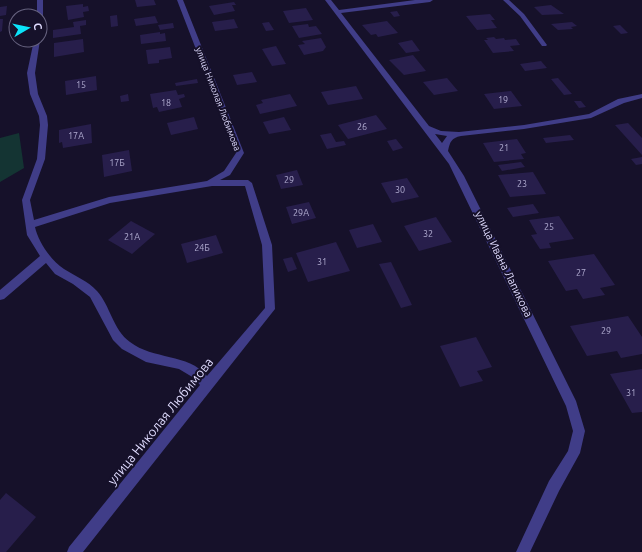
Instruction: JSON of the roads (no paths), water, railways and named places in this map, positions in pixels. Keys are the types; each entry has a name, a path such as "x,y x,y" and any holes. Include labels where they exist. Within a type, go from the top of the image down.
{"street":[{"name":"улица Николая Любимова","path":"180,0 240,153 227,173 204,184"},
{"name":"улица Ивана Лапикова","path":"328,0 460,176 572,405 579,431 574,453 554,486 523,552"},
{"path":"337,12 430,0"},
{"path":"506,0 522,15 544,45"},
{"path":"36,48 31,73 34,94 42,112 44,125 41,159 26,200 32,234 46,257 59,271 94,294 117,337 126,346 146,356 181,365 198,374 207,385"},
{"path":"444,153 446,142 451,136 524,127 591,116 621,101 642,96"},
{"path":"422,124 433,132 441,134 462,134"},
{"name":"улица Николая Любимова","path":"74,552 207,385 270,309 267,245 248,183 204,184"},
{"path":"30,225 109,200 204,184"},
{"path":"0,296 46,257"}]}
